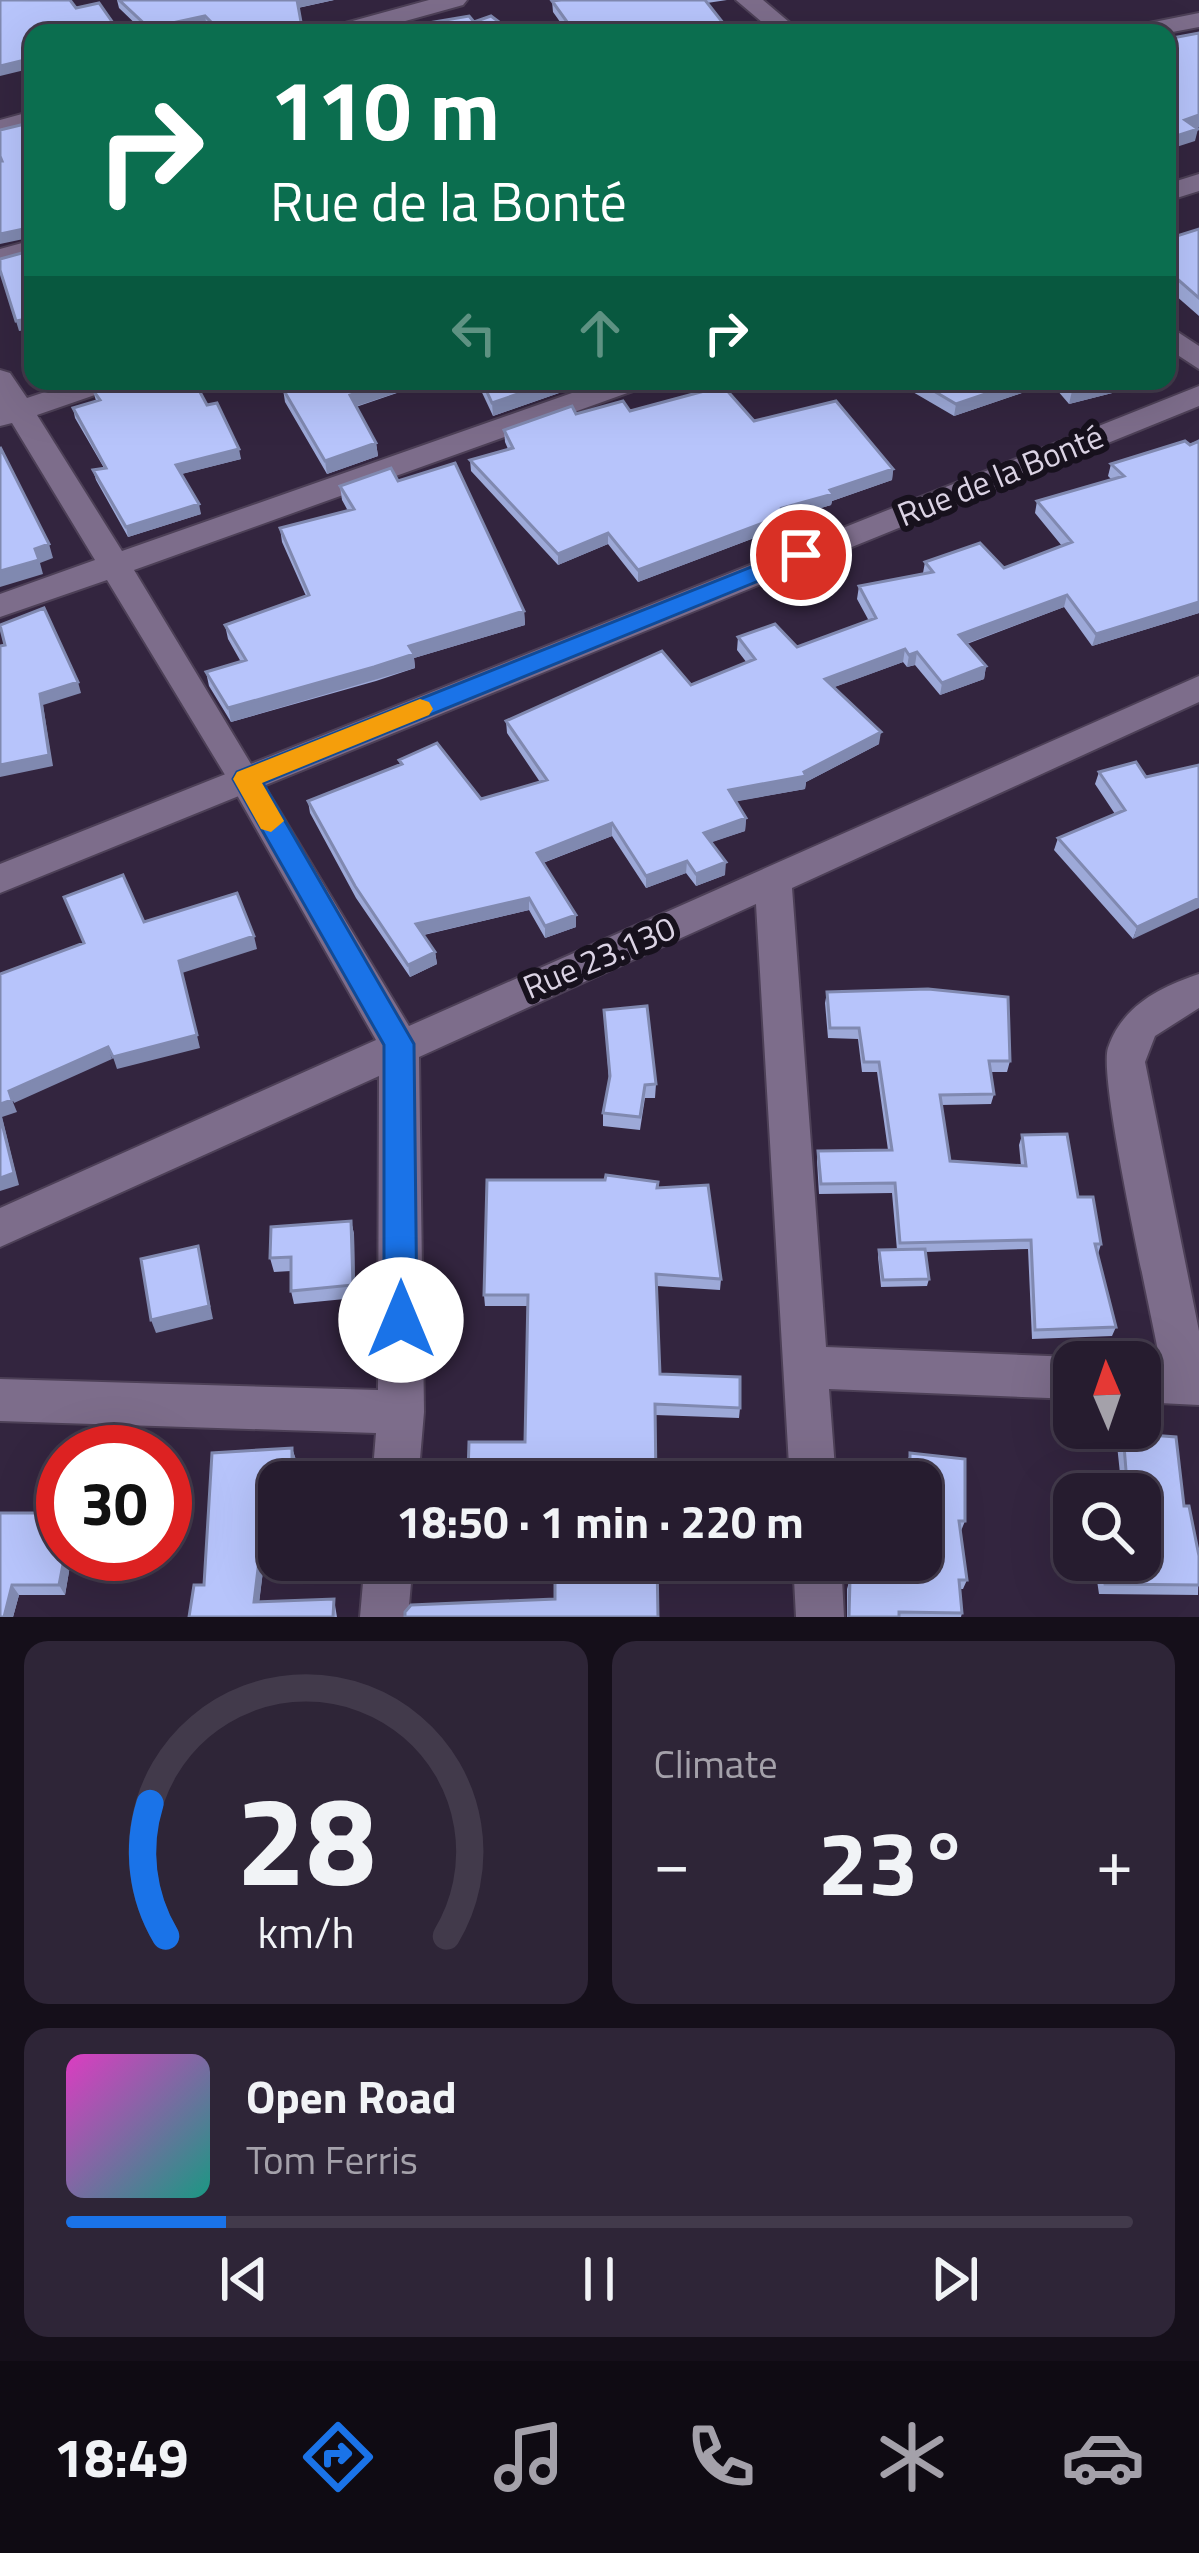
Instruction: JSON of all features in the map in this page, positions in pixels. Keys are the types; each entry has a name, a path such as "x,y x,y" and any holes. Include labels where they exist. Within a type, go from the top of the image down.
{"street":[{"path":"368,24 455,0"},
{"path":"748,0 778,24"},
{"path":"0,379 9,414 117,566 399,1044 401,1412 397,1461"},
{"path":"9,414 81,390"},
{"path":"0,606 609,390"},
{"name":"Rue de la Bonté","path":"0,879 1199,394"},
{"name":"Rue 23.130","path":"0,1228 399,1044 773,882 1199,688"},
{"path":"773,882 812,1461"},
{"path":"1161,1382 1193,1384 1125,1062 1128,1042 1145,1016 1199,990"},
{"path":"807,1367 1053,1377"},
{"path":"0,1400 401,1412"},
{"path":"384,1617 387,1581"},
{"path":"818,1581 820,1617"}],"building":[{"path":"0,0 70,0 76,8 99,3 114,24 24,24 24,60 0,66"},
{"path":"119,0 297,0 301,24 213,24 205,16 145,24"},
{"path":"705,0 724,24 569,24 552,1"},
{"path":"469,16 474,22 491,16 502,24 422,24"},
{"path":"1199,33 1199,115 1185,120 1198,129 1176,136 1176,37"},
{"path":"24,124 24,229 0,234 2,161 0,130"},
{"path":"1199,229 1199,298 1176,278 1176,236"},
{"path":"24,252 24,320 16,321 0,259"},
{"path":"93,390 199,390 207,405 217,403 239,449 176,465 199,504 126,527 93,470 106,468 73,408 100,400"},
{"path":"284,390 365,390 350,395 376,443 325,461"},
{"path":"486,390 529,390 492,403"},
{"path":"708,390 727,390 754,421 836,401 893,469 830,490 833,494 782,508 787,514 638,570 608,533 558,554 470,460 513,448 504,430 572,406 576,414 623,401 630,411"},
{"path":"932,390 997,390 956,404"},
{"path":"1185,441 1190,445 1199,441 1199,602 1096,634 1067,595 959,635 986,666 942,683 917,652 909,655 905,649 825,679 881,732 804,772 806,776 729,790 746,818 704,833 726,862 696,874 687,861 646,876 612,823 537,853 576,915 545,926 529,898 416,924 435,952 408,965 355,886 308,801 402,764 399,760 437,743 481,799 547,780 506,721 662,651 691,685 755,659 738,637 775,624 797,647 876,618 859,586 933,572 925,562 980,543 1004,568 1072,542 1037,501 1124,476 1111,464"},
{"path":"0,447 49,544 35,549 39,560 0,571"},
{"path":"455,463 524,611 409,646 414,654 228,708 206,672 246,660 225,625 309,595 280,528 354,509 340,486 391,468 398,481"},
{"path":"44,608 78,682 40,694 49,755 0,765 0,646 5,645 0,625"},
{"path":"1136,762 1146,777 1199,765 1199,898 1137,927 1058,838 1125,810 1099,772"},
{"path":"123,875 144,922 237,893 254,936 179,961 197,1035 113,1057 108,1047 9,1091 12,1100 0,1104 0,974 84,943 64,897"},
{"path":"928,989 1008,997 1010,1061 989,1061 994,1094 940,1095 950,1161 1026,1166 1022,1135 1067,1134 1078,1197 1093,1197 1101,1244 1095,1244 1116,1327 1035,1330 1031,1240 900,1243 895,1183 821,1184 818,1151 892,1150 879,1062 864,1062 859,1028 830,1028 827,992"},
{"path":"647,1006 656,1084 645,1085 640,1117 603,1113 610,1076 604,1010"},
{"path":"0,1115 14,1173 0,1178"},
{"path":"606,1175 658,1182 657,1188 708,1185 721,1279 656,1274 660,1374 740,1377 740,1408 655,1404 656,1461 468,1461 469,1442 525,1442 528,1295 484,1295 487,1180 605,1180"},
{"path":"351,1221 353,1285 291,1291 291,1257 270,1258 271,1227"},
{"path":"198,1246 209,1306 151,1320 141,1259"},
{"path":"925,1249 929,1279 883,1280 879,1250"},
{"path":"1161,1436 1176,1437 1184,1506 1189,1506 1199,1556 1199,1585 1105,1584 1161,1581 1161,1473 1126,1473 1124,1449 1161,1449"},
{"path":"292,1448 292,1461 258,1461 254,1602 334,1599 333,1617 189,1617 194,1585 204,1585 212,1453"},
{"path":"910,1453 965,1459 965,1521 959,1521 967,1580 959,1580 962,1613 849,1617 850,1581 942,1581 942,1461 910,1461"},
{"path":"0,1513 36,1513 36,1581 60,1581 59,1585 12,1585 4,1617 0,1617"},
{"path":"555,1581 657,1581 658,1617 405,1617 411,1605 555,1599"}],"slow traffic":[{"path":"271,821 246,779 420,709"}],"route":[{"path":"401,1320 399,1044 246,779 801,555"}]}
